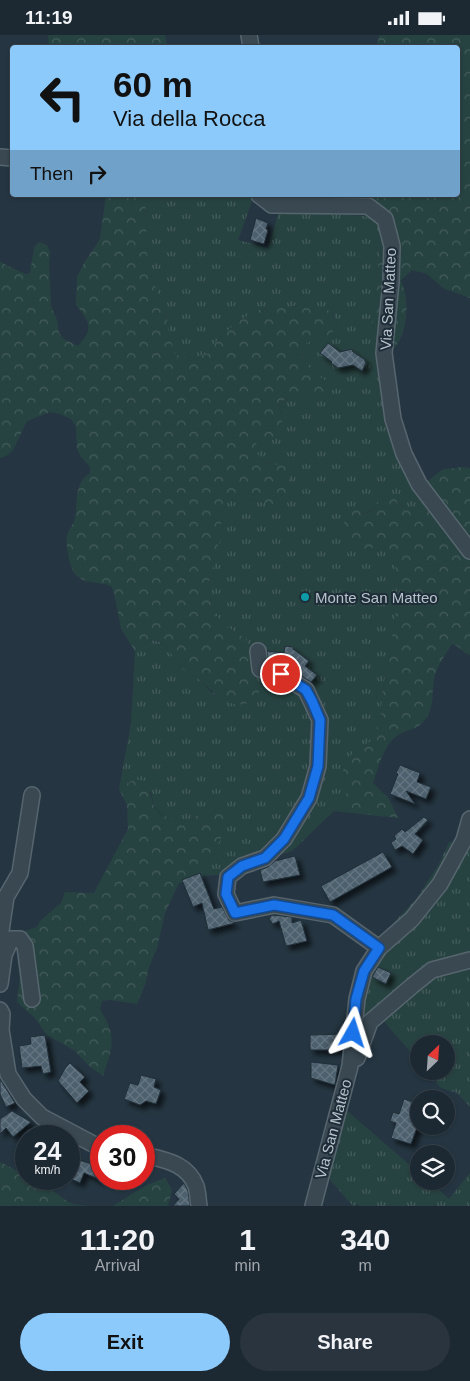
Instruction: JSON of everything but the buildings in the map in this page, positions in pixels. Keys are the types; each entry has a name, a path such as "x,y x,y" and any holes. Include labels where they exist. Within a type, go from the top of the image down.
{"street":[{"name":"Via San Matteo","path":"262,197 272,205 368,206 386,219 392,245 391,282 384,353 393,419 404,454 419,484 470,551"},
{"path":"470,531 470,539"},
{"path":"258,651 260,669 274,670 306,690 310,696 320,720 318,766 309,798 284,839 265,858 242,866 228,877 226,894 235,913 274,905 333,915 379,948"},
{"path":"0,937 6,897 20,873 32,795"},
{"name":"Via San Matteo","path":"313,1206 350,1066 356,999 364,971 379,948 412,919 440,884 464,840 470,819"},
{"path":"0,984 4,955 11,939 20,939 26,947 32,999"},
{"path":"350,1066 355,1063 370,1022 432,970 470,960"},
{"path":"0,1009 2,1014 1,1030 8,1074 24,1099 42,1117 90,1142"},
{"path":"155,1158 178,1164 186,1172 196,1186 200,1206"}],"green space":[{"path":"48,35 165,35 168,45 49,45"},
{"path":"379,35 470,35 470,298 443,288 427,274 412,270 401,280 406,298 406,320 400,341 392,350 378,336 371,318 383,229 374,220 364,216 364,200 368,197 460,197 460,45 377,45"},
{"path":"106,197 145,197 148,266 167,318 169,335 175,354 180,356 188,358 209,353 216,342 238,321 259,310 310,305 318,306 332,312 339,326 329,335 306,343 301,354 311,369 326,381 329,391 326,397 318,401 302,395 289,397 279,405 282,425 278,437 258,440 256,444 257,452 262,460 289,468 291,473 288,497 281,504 269,504 238,497 227,503 222,513 220,541 215,551 215,562 208,585 215,615 228,627 246,639 250,649 253,676 259,692 258,698 249,703 234,704 220,698 198,679 186,672 159,641 150,641 135,651 121,629 112,587 85,581 74,572 68,556 67,535 76,512 79,487 81,482 90,473 90,467 77,449 76,427 71,419 50,412 27,421 13,450 8,455 0,458 0,262 25,274 30,273 34,247 39,242 47,245 50,253 51,306 57,320 59,333 64,339 78,346 86,335 88,325 76,305 77,277 100,239"},
{"path":"145,197 252,197 238,240 268,248 279,211 364,216 374,220 383,229 371,318 372,324 381,341 401,439 432,499 415,509 406,508 388,496 366,513 354,509 350,531 351,543 361,547 384,546 393,556 400,592 382,694 381,721 372,741 358,748 345,779 348,791 334,811 292,851 219,875 201,876 229,823 199,814 188,822 166,818 154,806 151,792 134,779 119,789 131,723 135,651 143,644 154,640 160,642 172,653 180,667 200,680 212,693 259,692 253,676 250,649 215,615 209,592 208,585 215,562 215,551 220,541 222,513 227,503 238,497 269,504 285,466 273,465 262,460 256,452 258,440 269,437 281,413 279,405 289,397 302,395 318,401 326,381 311,369 301,354 306,343 339,325 332,312 310,305 259,310 238,321 216,342 209,353 188,359 175,354 169,335 167,318 148,266"},
{"path":"470,468 470,655 452,644 436,671 431,707 424,722 393,739 382,757 373,783 388,797 398,818 334,811 348,791 343,763 358,748 372,741 381,721 382,694 400,592 393,556 384,546 363,549 351,543 346,534 345,512 354,509 367,513 388,496 396,499 398,504 406,508 415,509 426,499 424,483 445,469"},
{"path":"134,779 146,781 155,809 163,815 188,822 202,812 215,810 228,813 229,823 201,876 179,883 165,913 157,948 137,1004 110,1000 102,1001 100,1009 109,1027 112,1042 103,1076 88,1065 75,1051 47,1035 35,1018 17,1002 20,975 29,961 19,933 37,927 40,921 61,903 65,892 94,893 128,829 127,805 119,789"},
{"path":"470,841 470,1107 455,1092 455,1090 441,1088 434,1080 455,1080 455,1035 410,1035 410,1052 383,1020 350,1054 367,953 416,899 439,864 449,842 466,844"},
{"path":"339,1104 410,1165 410,1190 439,1190 449,1199 470,1173 470,1206 359,1206 358,1204 353,1206 322,1171"},
{"path":"0,1162 15,1170 15,1190 52,1190 73,1204 89,1206 0,1206"},
{"path":"165,1178 172,1190 168,1206 113,1206 139,1190 155,1190 155,1182"}],"place":[{"name":"Monte San Matteo","path":"305,597"}],"route":[{"path":"281,674 306,690 320,720 318,766 309,798 284,839 265,858 242,866 228,877 226,894 235,913 274,905 333,915 379,948 364,971 356,999 353,1033"}]}
